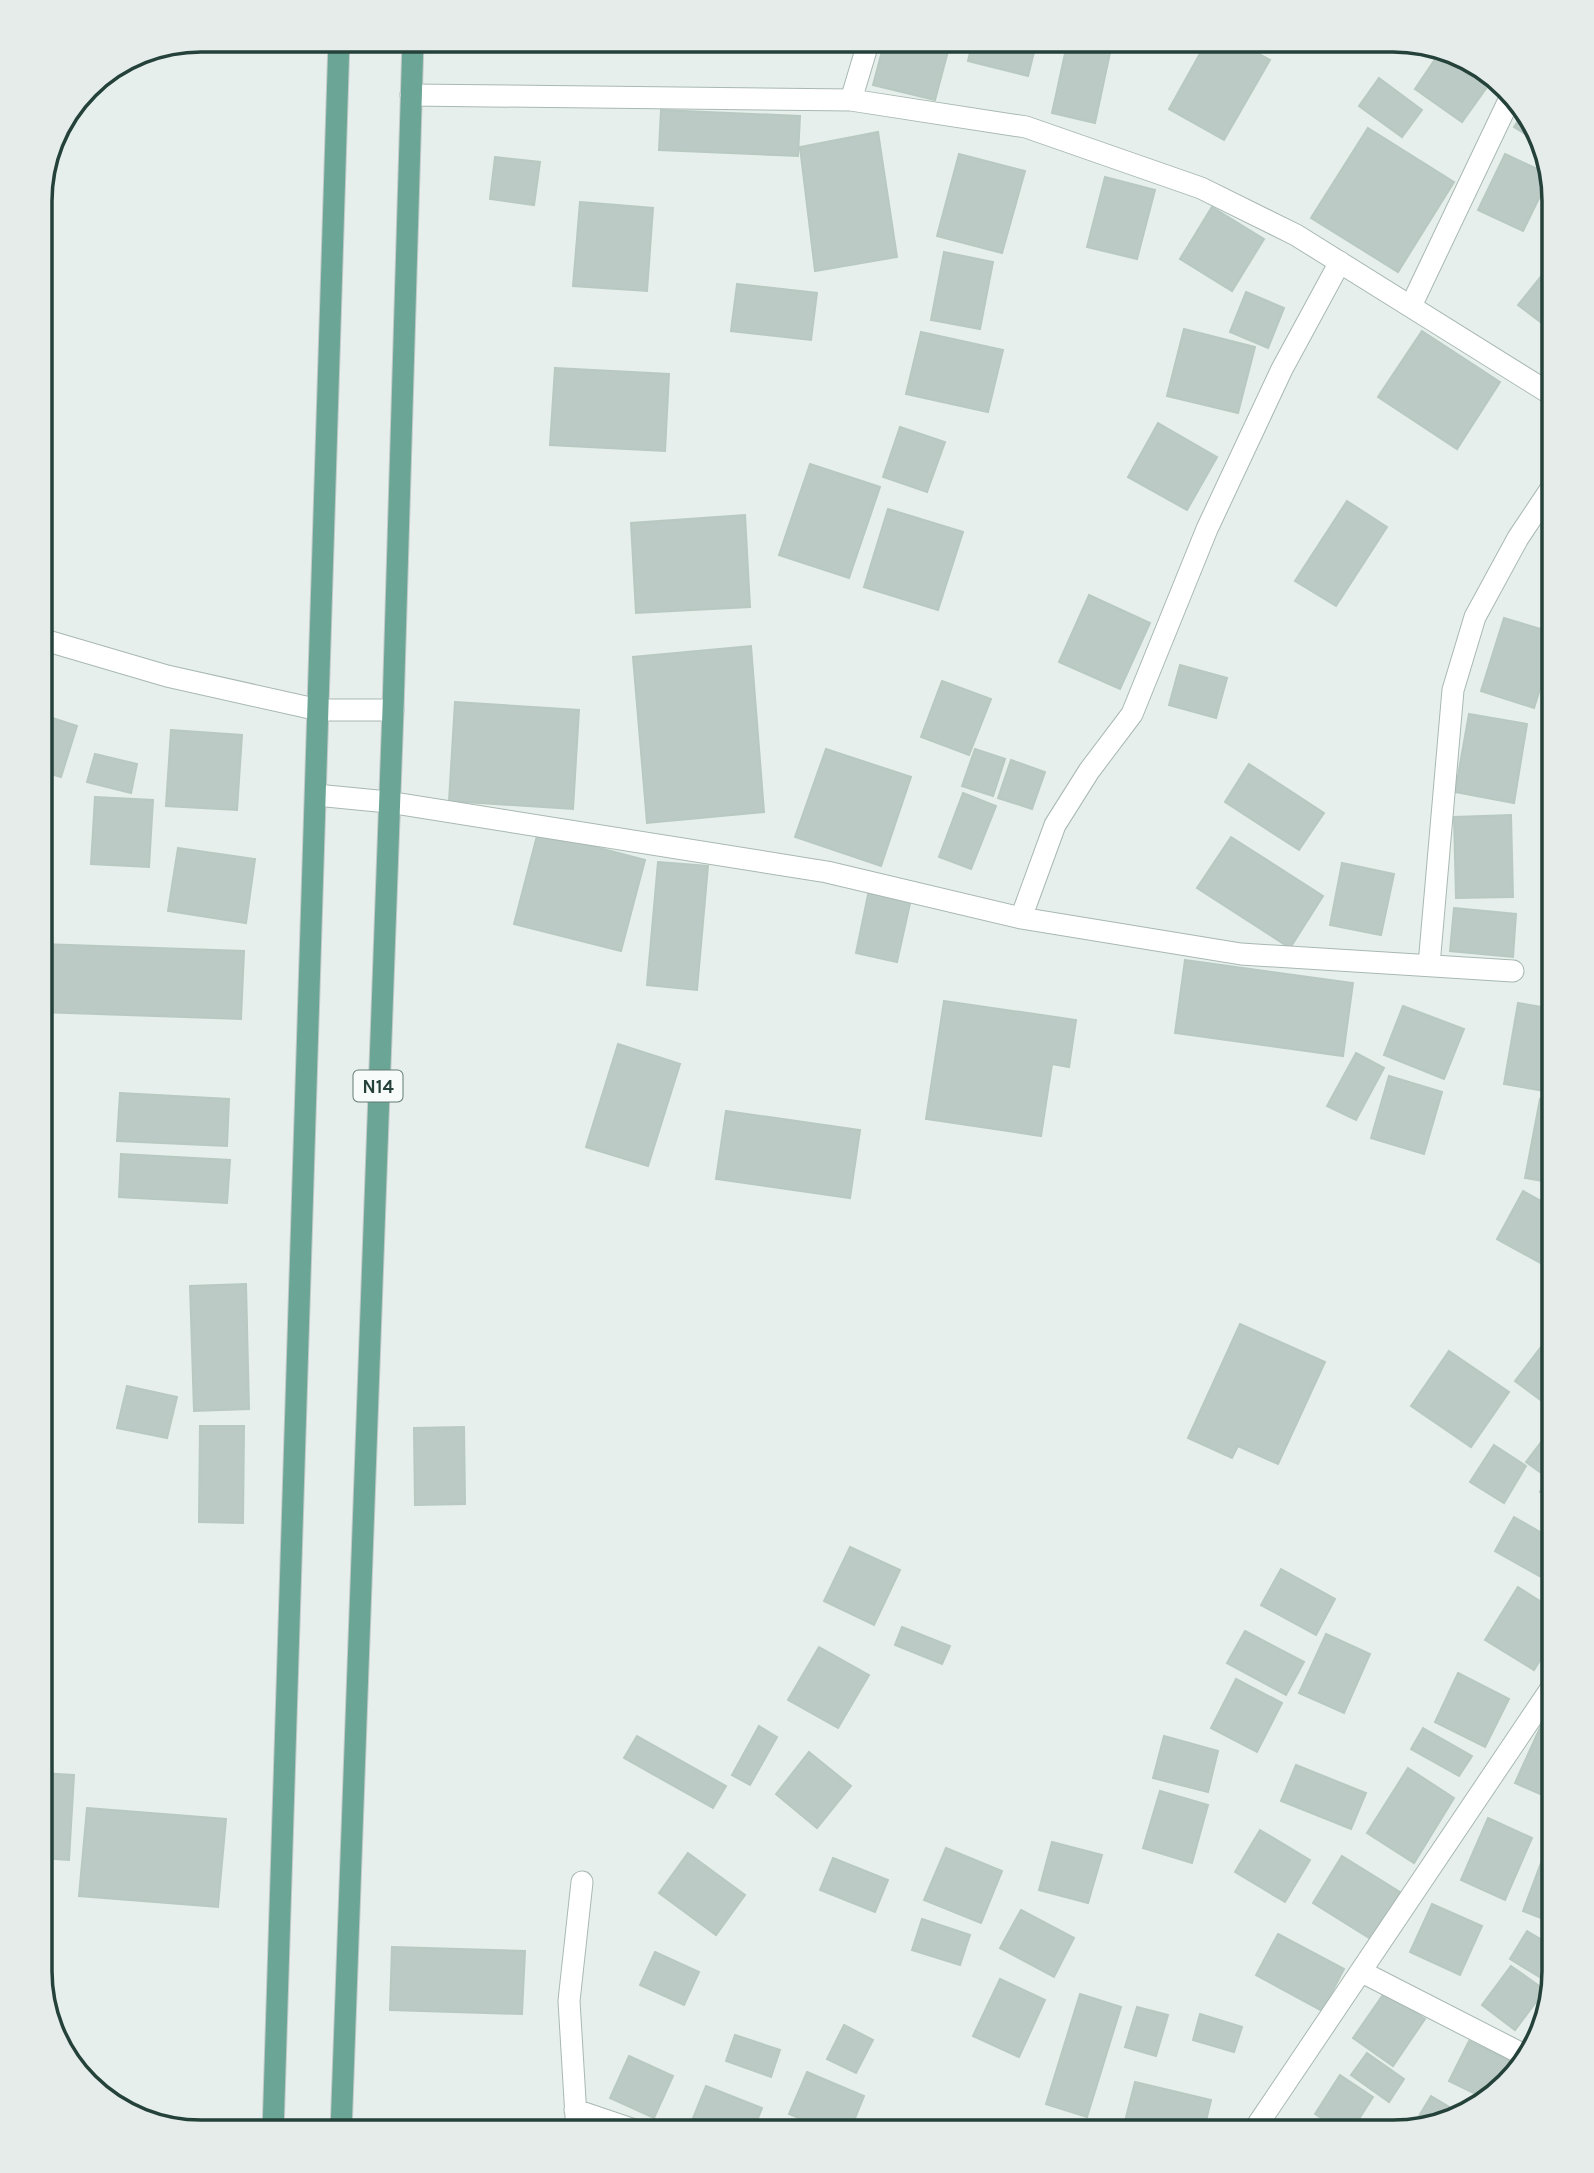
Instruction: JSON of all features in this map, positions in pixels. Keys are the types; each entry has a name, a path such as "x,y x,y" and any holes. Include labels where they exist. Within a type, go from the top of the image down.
{"main road":[{"path":"273,2120 339,53"},
{"name":"N14","path":"341,2120 393,710 413,53"}],"street":[{"path":"850,100 865,53"},
{"path":"411,95 850,100 1026,127 1201,188 1296,235 1542,388"},
{"path":"1410,306 1506,106"},
{"path":"1021,918 1055,825 1089,771 1132,713 1207,529 1282,369 1340,262"},
{"path":"1429,965 1452,690 1475,617 1518,538 1542,502"},
{"path":"53,642 167,676 319,710 393,710"},
{"path":"316,794 388,802 827,872 1021,918 1241,954 1513,971"},
{"path":"1261,2120 1542,1703"},
{"path":"576,2120 569,2001 582,1882"},
{"path":"1362,1972 1518,2052"},
{"path":"575,2110 605,2120"}],"building":[{"path":"882,53 948,53 935,100 873,85"},
{"path":"970,53 1034,53 1028,76 968,61"},
{"path":"1065,53 1110,53 1095,123 1052,113"},
{"path":"1200,53 1257,53 1270,60 1224,140 1169,109"},
{"path":"1435,59 1467,72 1487,87 1462,122 1415,89"},
{"path":"1379,78 1422,110 1402,137 1359,106"},
{"path":"661,110 800,116 798,156 659,150"},
{"path":"1518,121 1525,134 1514,127"},
{"path":"1368,128 1454,182 1398,272 1311,218"},
{"path":"878,132 897,257 815,271 800,147"},
{"path":"959,154 1025,171 1002,253 937,236"},
{"path":"1505,154 1537,169 1541,194 1523,231 1478,210"},
{"path":"495,157 540,162 534,205 490,199"},
{"path":"1105,177 1155,190 1137,259 1087,247"},
{"path":"580,202 653,208 647,291 573,286"},
{"path":"1212,207 1264,239 1232,291 1180,259"},
{"path":"944,252 993,262 980,329 931,320"},
{"path":"1542,275 1542,323 1518,305"},
{"path":"737,284 817,293 811,340 731,331"},
{"path":"1246,292 1284,308 1268,348 1230,332"},
{"path":"1184,329 1255,347 1238,413 1167,396"},
{"path":"1422,331 1500,382 1457,449 1378,397"},
{"path":"921,332 1003,350 988,412 906,394"},
{"path":"555,368 669,374 665,451 550,445"},
{"path":"1158,423 1217,457 1187,510 1128,477"},
{"path":"900,427 945,442 927,492 883,477"},
{"path":"810,464 880,487 849,578 779,555"},
{"path":"1347,501 1387,527 1336,606 1295,581"},
{"path":"888,509 963,532 938,610 864,587"},
{"path":"745,515 750,607 636,613 631,523"},
{"path":"1089,595 1150,623 1120,689 1059,662"},
{"path":"1504,618 1542,629 1542,683 1534,708 1481,691"},
{"path":"751,646 764,812 647,823 633,657"},
{"path":"1180,665 1227,678 1216,718 1169,705"},
{"path":"942,681 991,699 969,755 921,737"},
{"path":"455,702 579,710 573,809 449,801"},
{"path":"1469,714 1527,724 1514,803 1455,792"},
{"path":"53,718 77,726 61,777 53,775"},
{"path":"171,730 242,735 237,810 166,806"},
{"path":"826,749 911,777 881,866 795,837"},
{"path":"975,749 1005,759 993,796 962,786"},
{"path":"95,754 137,764 131,793 87,782"},
{"path":"1011,760 1045,772 1032,809 998,798"},
{"path":"1249,764 1324,813 1299,850 1225,802"},
{"path":"963,793 996,806 971,869 939,857"},
{"path":"95,797 153,800 149,867 91,864"},
{"path":"1511,815 1513,897 1456,898 1454,817"},
{"path":"538,832 645,860 621,951 514,924"},
{"path":"1231,837 1323,896 1290,948 1197,888"},
{"path":"178,848 255,859 246,923 168,911"},
{"path":"658,862 708,866 697,990 647,985"},
{"path":"1342,863 1394,874 1381,935 1330,925"},
{"path":"869,890 911,899 897,962 856,953"},
{"path":"1454,908 1516,914 1513,957 1450,951"},
{"path":"53,944 244,951 241,1019 53,1012"},
{"path":"1185,960 1353,983 1343,1056 1175,1033"},
{"path":"944,1001 1076,1020 1069,1067 1052,1064 1041,1136 926,1119"},
{"path":"1518,1003 1542,1007 1542,1090 1504,1084"},
{"path":"1403,1006 1464,1029 1444,1079 1384,1055"},
{"path":"618,1044 680,1064 648,1166 586,1147"},
{"path":"1356,1053 1384,1068 1356,1120 1327,1106"},
{"path":"1389,1076 1442,1092 1424,1154 1371,1138"},
{"path":"120,1093 229,1099 227,1146 117,1141"},
{"path":"1540,1099 1542,1181 1525,1178"},
{"path":"726,1111 860,1130 850,1198 716,1179"},
{"path":"121,1154 230,1160 227,1203 119,1197"},
{"path":"1523,1191 1542,1201 1542,1264 1497,1239"},
{"path":"246,1284 249,1409 194,1411 190,1286"},
{"path":"1240,1324 1325,1362 1278,1464 1238,1446 1232,1458 1188,1438"},
{"path":"1542,1346 1542,1401 1515,1381"},
{"path":"1449,1351 1509,1392 1471,1447 1411,1406"},
{"path":"127,1386 177,1397 167,1438 117,1428"},
{"path":"200,1426 244,1426 243,1523 199,1522"},
{"path":"464,1427 465,1504 415,1505 414,1428"},
{"path":"1542,1441 1542,1474 1526,1462"},
{"path":"1494,1445 1526,1466 1504,1503 1470,1482"},
{"path":"1514,1517 1542,1533 1542,1578 1495,1551"},
{"path":"850,1547 900,1570 874,1625 824,1601"},
{"path":"1281,1569 1335,1599 1316,1635 1261,1605"},
{"path":"1518,1587 1542,1602 1542,1657 1534,1670 1485,1640"},
{"path":"902,1627 950,1646 942,1664 895,1645"},
{"path":"1245,1631 1304,1662 1286,1695 1227,1663"},
{"path":"1326,1634 1370,1654 1344,1713 1299,1693"},
{"path":"819,1647 869,1675 838,1728 788,1700"},
{"path":"1458,1673 1509,1699 1485,1747 1435,1722"},
{"path":"1236,1679 1282,1703 1257,1752 1211,1728"},
{"path":"1542,1723 1542,1795 1515,1783"},
{"path":"759,1726 777,1737 750,1785 732,1775"},
{"path":"1423,1728 1472,1756 1459,1776 1411,1749"},
{"path":"637,1736 726,1786 713,1808 624,1758"},
{"path":"1164,1736 1218,1751 1208,1792 1153,1778"},
{"path":"809,1752 851,1786 817,1828 776,1794"},
{"path":"1296,1765 1366,1793 1351,1829 1281,1801"},
{"path":"1408,1768 1454,1798 1414,1863 1367,1833"},
{"path":"52,1774 74,1775 69,1860 52,1859"},
{"path":"1160,1791 1208,1805 1192,1863 1143,1848"},
{"path":"87,1808 226,1819 218,1907 79,1896"},
{"path":"1488,1818 1532,1838 1505,1900 1461,1880"},
{"path":"1260,1830 1310,1860 1285,1902 1235,1872"},
{"path":"1052,1842 1102,1855 1088,1903 1039,1890"},
{"path":"946,1848 1002,1871 981,1923 924,1900"},
{"path":"688,1853 745,1895 716,1935 659,1893"},
{"path":"1342,1856 1400,1892 1371,1939 1313,1903"},
{"path":"833,1858 888,1880 875,1912 820,1890"},
{"path":"1542,1860 1542,1918 1523,1911"},
{"path":"1432,1904 1482,1926 1460,1975 1410,1952"},
{"path":"1021,1910 1074,1938 1054,1977 1000,1948"},
{"path":"922,1919 970,1935 960,1965 912,1950"},
{"path":"1527,1931 1542,1940 1541,1978 1510,1959"},
{"path":"1278,1934 1344,1969 1322,2011 1256,1975"},
{"path":"392,1947 525,1951 522,2014 390,2010"},
{"path":"655,1952 699,1972 684,2005 640,1985"},
{"path":"1511,1966 1540,1987 1538,1999 1515,2030 1482,2005"},
{"path":"1000,1979 1045,2000 1019,2057 973,2036"},
{"path":"1385,1992 1425,2019 1393,2066 1353,2038"},
{"path":"1080,1994 1121,2007 1087,2117 1046,2104"},
{"path":"1137,2007 1168,2015 1156,2056 1125,2047"},
{"path":"1200,2014 1242,2027 1234,2052 1193,2040"},
{"path":"844,2025 873,2040 856,2073 827,2059"},
{"path":"735,2035 780,2050 771,2077 726,2061"},
{"path":"1469,2041 1511,2062 1477,2094 1449,2081"},
{"path":"1367,2053 1404,2079 1389,2102 1351,2075"},
{"path":"629,2056 673,2076 654,2118 610,2098"},
{"path":"807,2072 864,2096 854,2120 804,2120 789,2114"},
{"path":"1340,2075 1373,2097 1358,2120 1324,2120 1315,2114"},
{"path":"1135,2082 1211,2100 1206,2120 1125,2120"},
{"path":"706,2086 762,2108 757,2120 692,2120"},
{"path":"1431,2096 1451,2108 1431,2115 1418,2118"}]}
